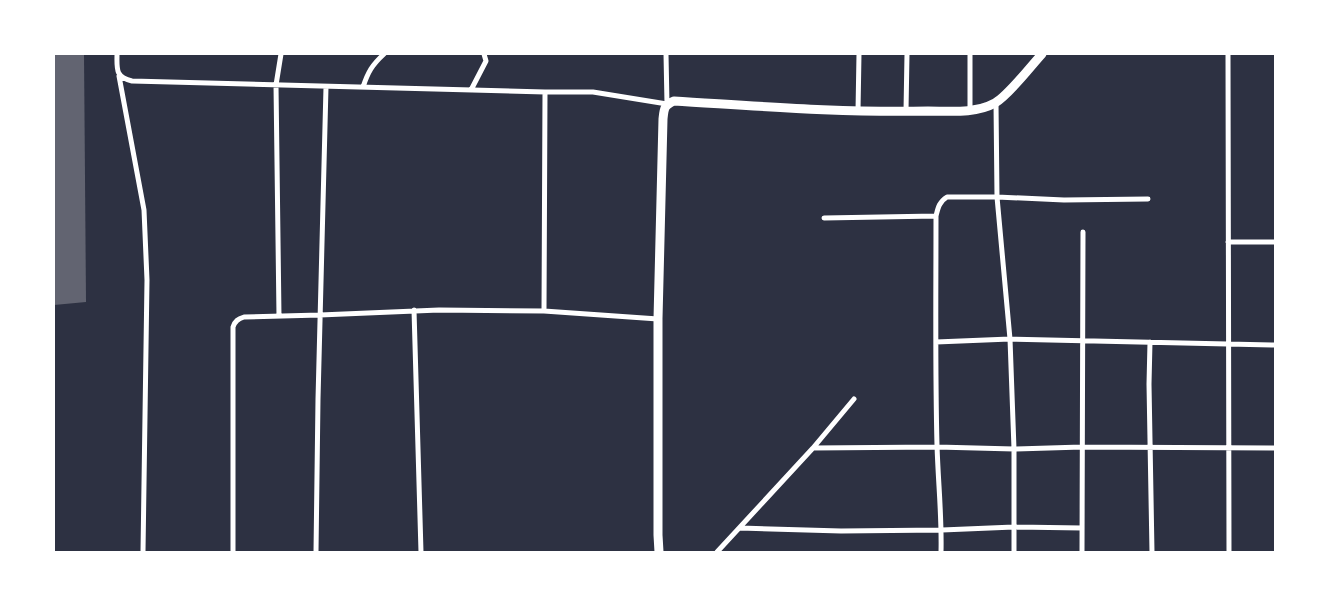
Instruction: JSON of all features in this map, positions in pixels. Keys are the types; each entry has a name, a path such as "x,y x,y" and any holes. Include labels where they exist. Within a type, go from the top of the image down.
{"street":[{"path":"117,54 117,69 144,210 146,230 143,552"},
{"path":"279,316 276,85 281,54"},
{"path":"363,87 366,76 373,64 384,54"},
{"path":"471,90 486,61 484,54"},
{"path":"659,552 658,319 663,120 667,104 666,54"},
{"path":"858,111 859,54"},
{"path":"906,111 907,54"},
{"path":"970,54 970,110"},
{"path":"119,76 132,81 593,92 667,104 674,101 858,111 970,110 990,106 1004,96 1042,54"},
{"path":"1228,54 1229,552"},
{"path":"316,552 326,86"},
{"path":"544,311 545,92"},
{"path":"996,102 998,197 1010,339 1014,449 1014,552"},
{"path":"941,552 942,530 937,446 936,342 936,216 938,206 947,197 1064,200 1148,199"},
{"path":"824,218 936,216"},
{"path":"1082,552 1083,232"},
{"path":"1228,242 1275,242"},
{"path":"233,552 233,328 238,319 244,317 320,316 414,310 544,311 658,319"},
{"path":"414,310 421,552"},
{"path":"936,342 1010,339 1275,345"},
{"path":"1150,342 1152,552"},
{"path":"718,552 813,448 854,399"},
{"path":"813,448 937,446 1014,449 1082,447 1275,448"},
{"path":"740,528 841,531 1082,528"}],"building":[{"path":"54,54 84,54 86,302 54,305"}]}
